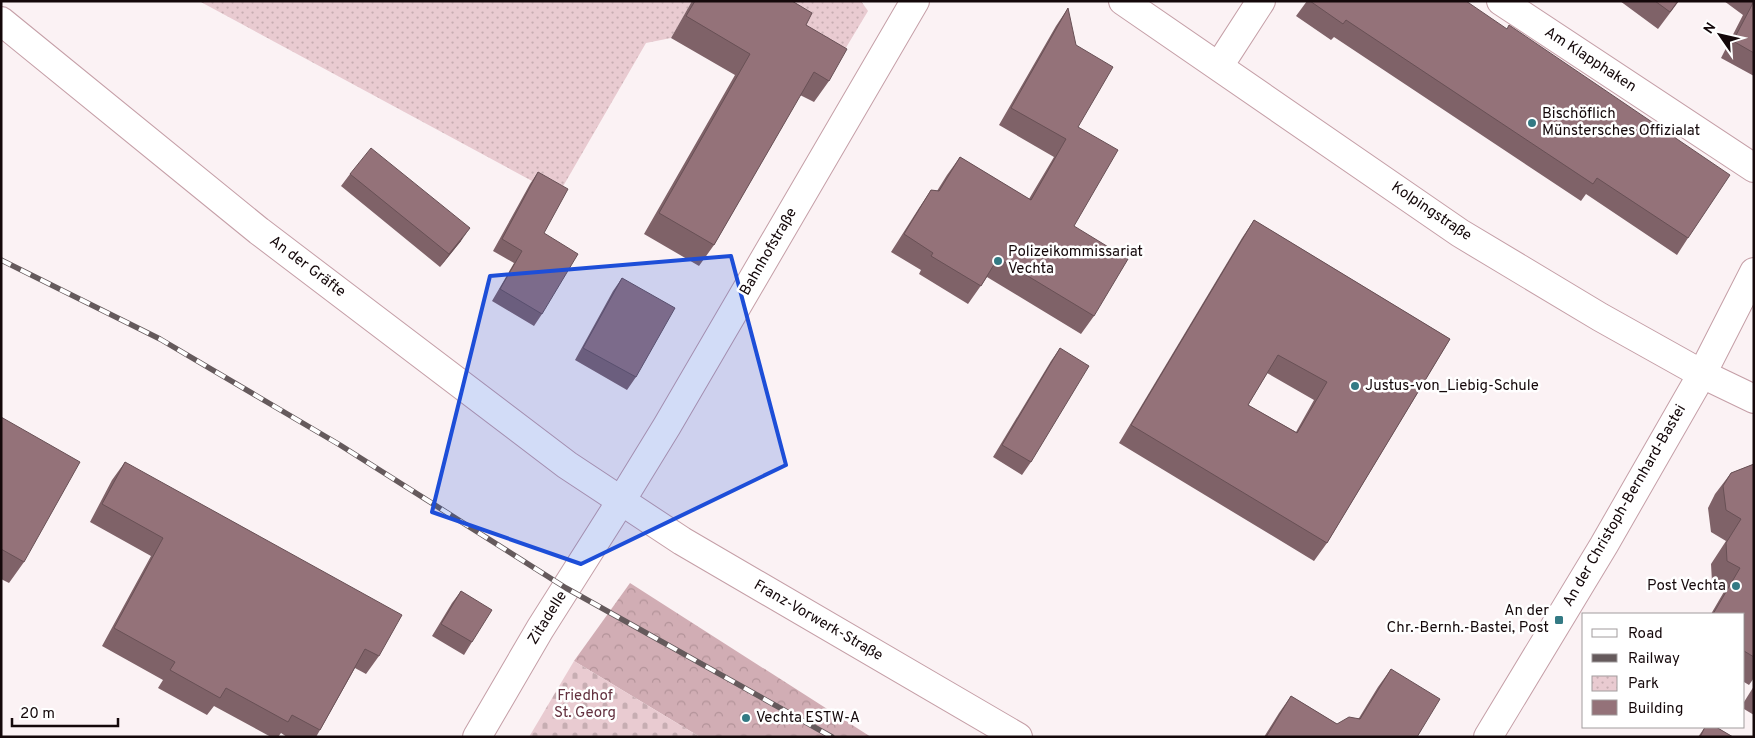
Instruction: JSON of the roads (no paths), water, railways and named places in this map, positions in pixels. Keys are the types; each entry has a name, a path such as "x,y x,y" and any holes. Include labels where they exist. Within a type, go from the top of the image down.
{"street":[{"name":"Bahnhofstraße","path":"621,501 668,426 915,1"},
{"name":"Kolpingstraße","path":"1123,1 1460,234 1600,317 1702,374 1754,398"},
{"path":"1219,66 1261,1"},
{"name":"Am Klapphaken","path":"1501,1 1754,168"},
{"name":"An der Gräfte","path":"1,21 259,231 515,427 621,501"},
{"name":"An der Christoph-Bernhard-Bastei","path":"1488,737 1604,545 1702,374 1754,272"},
{"name":"Zitadelle","path":"477,737 540,629 621,501"},
{"name":"Franz-Vorwerk-Straße","path":"621,501 738,574 1018,737"}],"railway":[{"path":"1,260 160,339 340,445 566,588 832,737"}],"place":[{"name":"Bischöflich Münstersches Offizialat","path":"1532,123"},
{"name":"Polizeikommissariat Vechta","path":"998,261"},
{"name":"Justus-von_Liebig-Schule","path":"1355,386"},
{"name":"Post Vechta","path":"1736,586"},
{"name":"An der Chr.-Bernh.-Bastei, Post","path":"1559,620"},
{"name":"Vechta ESTW-A","path":"746,718"}],"park label":[{"name":"Friedhof St. Georg","path":"585,704"}]}
